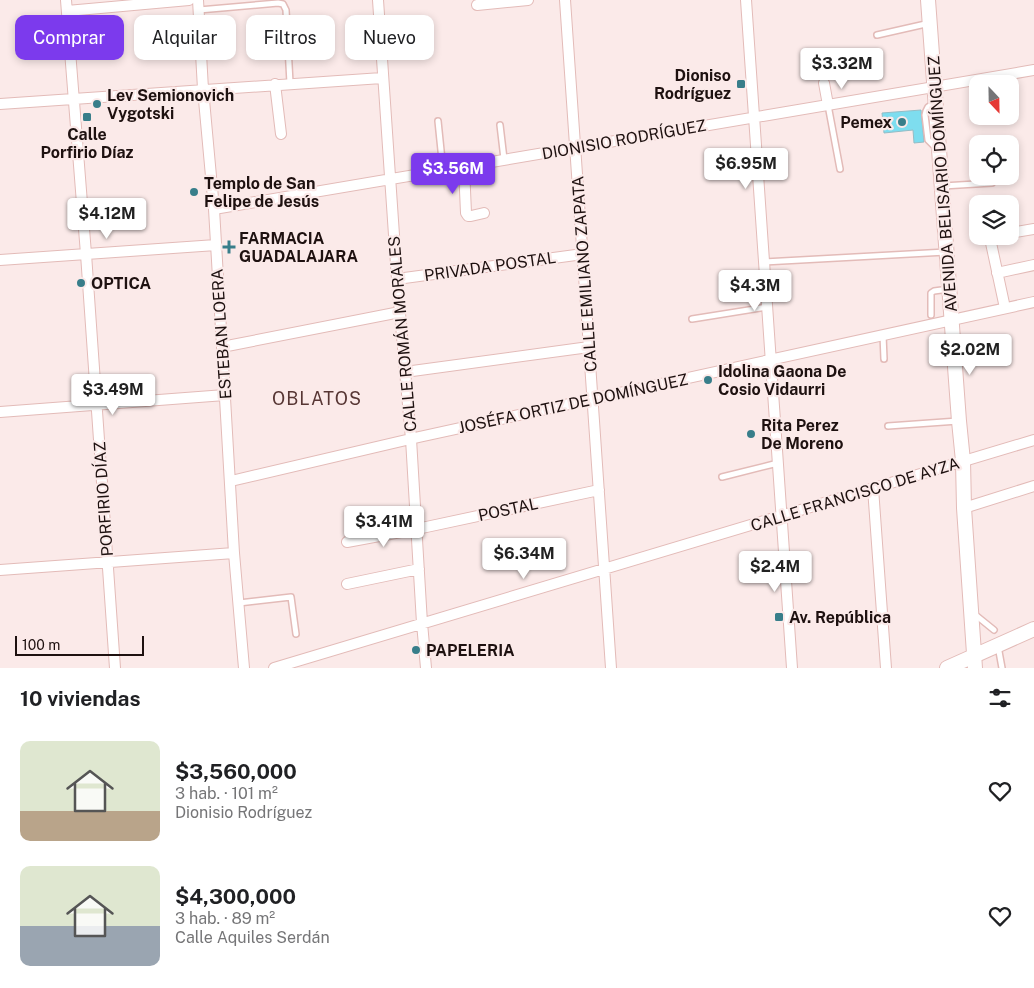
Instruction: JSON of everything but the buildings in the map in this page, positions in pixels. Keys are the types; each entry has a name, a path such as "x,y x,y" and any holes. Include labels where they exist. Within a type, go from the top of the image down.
{"main road":[{"name":"AVENIDA BELISARIO DOMÍNGUEZ","path":"928,0 962,461 974,662"},
{"path":"947,668 974,662 998,645 1034,629"}],"street":[{"path":"66,5 189,0"},
{"name":"CALLE ROMÁN MORALES","path":"378,0 382,78 411,438 426,668"},
{"path":"477,5 528,0"},
{"name":"CALLE EMILIANO ZAPATA","path":"565,0 611,668"},
{"path":"746,0 792,668"},
{"name":"PORFIRIO DÍAZ","path":"66,5 86,254 115,668"},
{"name":"ESTEBAN LOERA","path":"198,5 203,89 214,209 234,553 244,668"},
{"name":"DIONISIO RODRÍGUEZ","path":"214,209 1034,70"},
{"path":"0,104 382,78"},
{"path":"824,82 828,105"},
{"path":"276,84 280,134"},
{"path":"464,167 466,213 468,216 484,213"},
{"path":"1019,232 1034,229"},
{"path":"0,260 216,245"},
{"path":"991,245 1005,308"},
{"name":"PRIVADA POSTAL","path":"397,279 583,254"},
{"path":"997,273 1034,265"},
{"name":"JOSÉFA ORTIZ DE DOMÍNGUEZ","path":"231,481 411,438 1034,302"},
{"path":"222,347 400,312"},
{"path":"405,372 589,347"},
{"path":"0,412 225,395"},
{"name":"CALLE FRANCISCO DE AYZA","path":"274,668 1034,440"},
{"path":"964,508 1034,486"},
{"path":"873,488 886,668"},
{"name":"POSTAL","path":"347,542 599,490"},
{"path":"0,570 234,553"},
{"path":"347,584 419,569"}],"lane":[{"path":"198,5 283,4 286,10 290,84"},
{"path":"877,34 930,23"},
{"path":"828,105 840,169"},
{"path":"438,121 443,170"},
{"path":"500,125 504,160"},
{"path":"942,186 969,184"},
{"path":"764,262 947,252"},
{"path":"931,315 931,293 949,289"},
{"path":"692,319 767,307"},
{"path":"883,335 884,359"},
{"path":"888,426 959,421"},
{"path":"722,477 778,463"},
{"path":"239,603 291,597 296,634"},
{"path":"971,611 994,630"},
{"path":"998,645 1002,668"}],"place":[{"name":"Dioniso Rodríguez","path":"741,84"},
{"name":"Lev Semionovich Vygotski","path":"97,104"},
{"name":"Calle Porfirio Díaz","path":"87,117"},
{"name":"Pemex","path":"902,122"},
{"name":"Templo de San Felipe de Jesús","path":"194,192"},
{"name":"FARMACIA GUADALAJARA","path":"229,247"},
{"name":"OPTICA","path":"81,283"},
{"name":"Idolina Gaona De Cosio Vidaurri","path":"708,380"},
{"name":"Rita Perez De Moreno","path":"751,434"},
{"name":"Av. República","path":"779,617"},
{"name":"PAPELERIA","path":"416,650"}],"district":[{"name":"OBLATOS","path":"317,399"}]}
